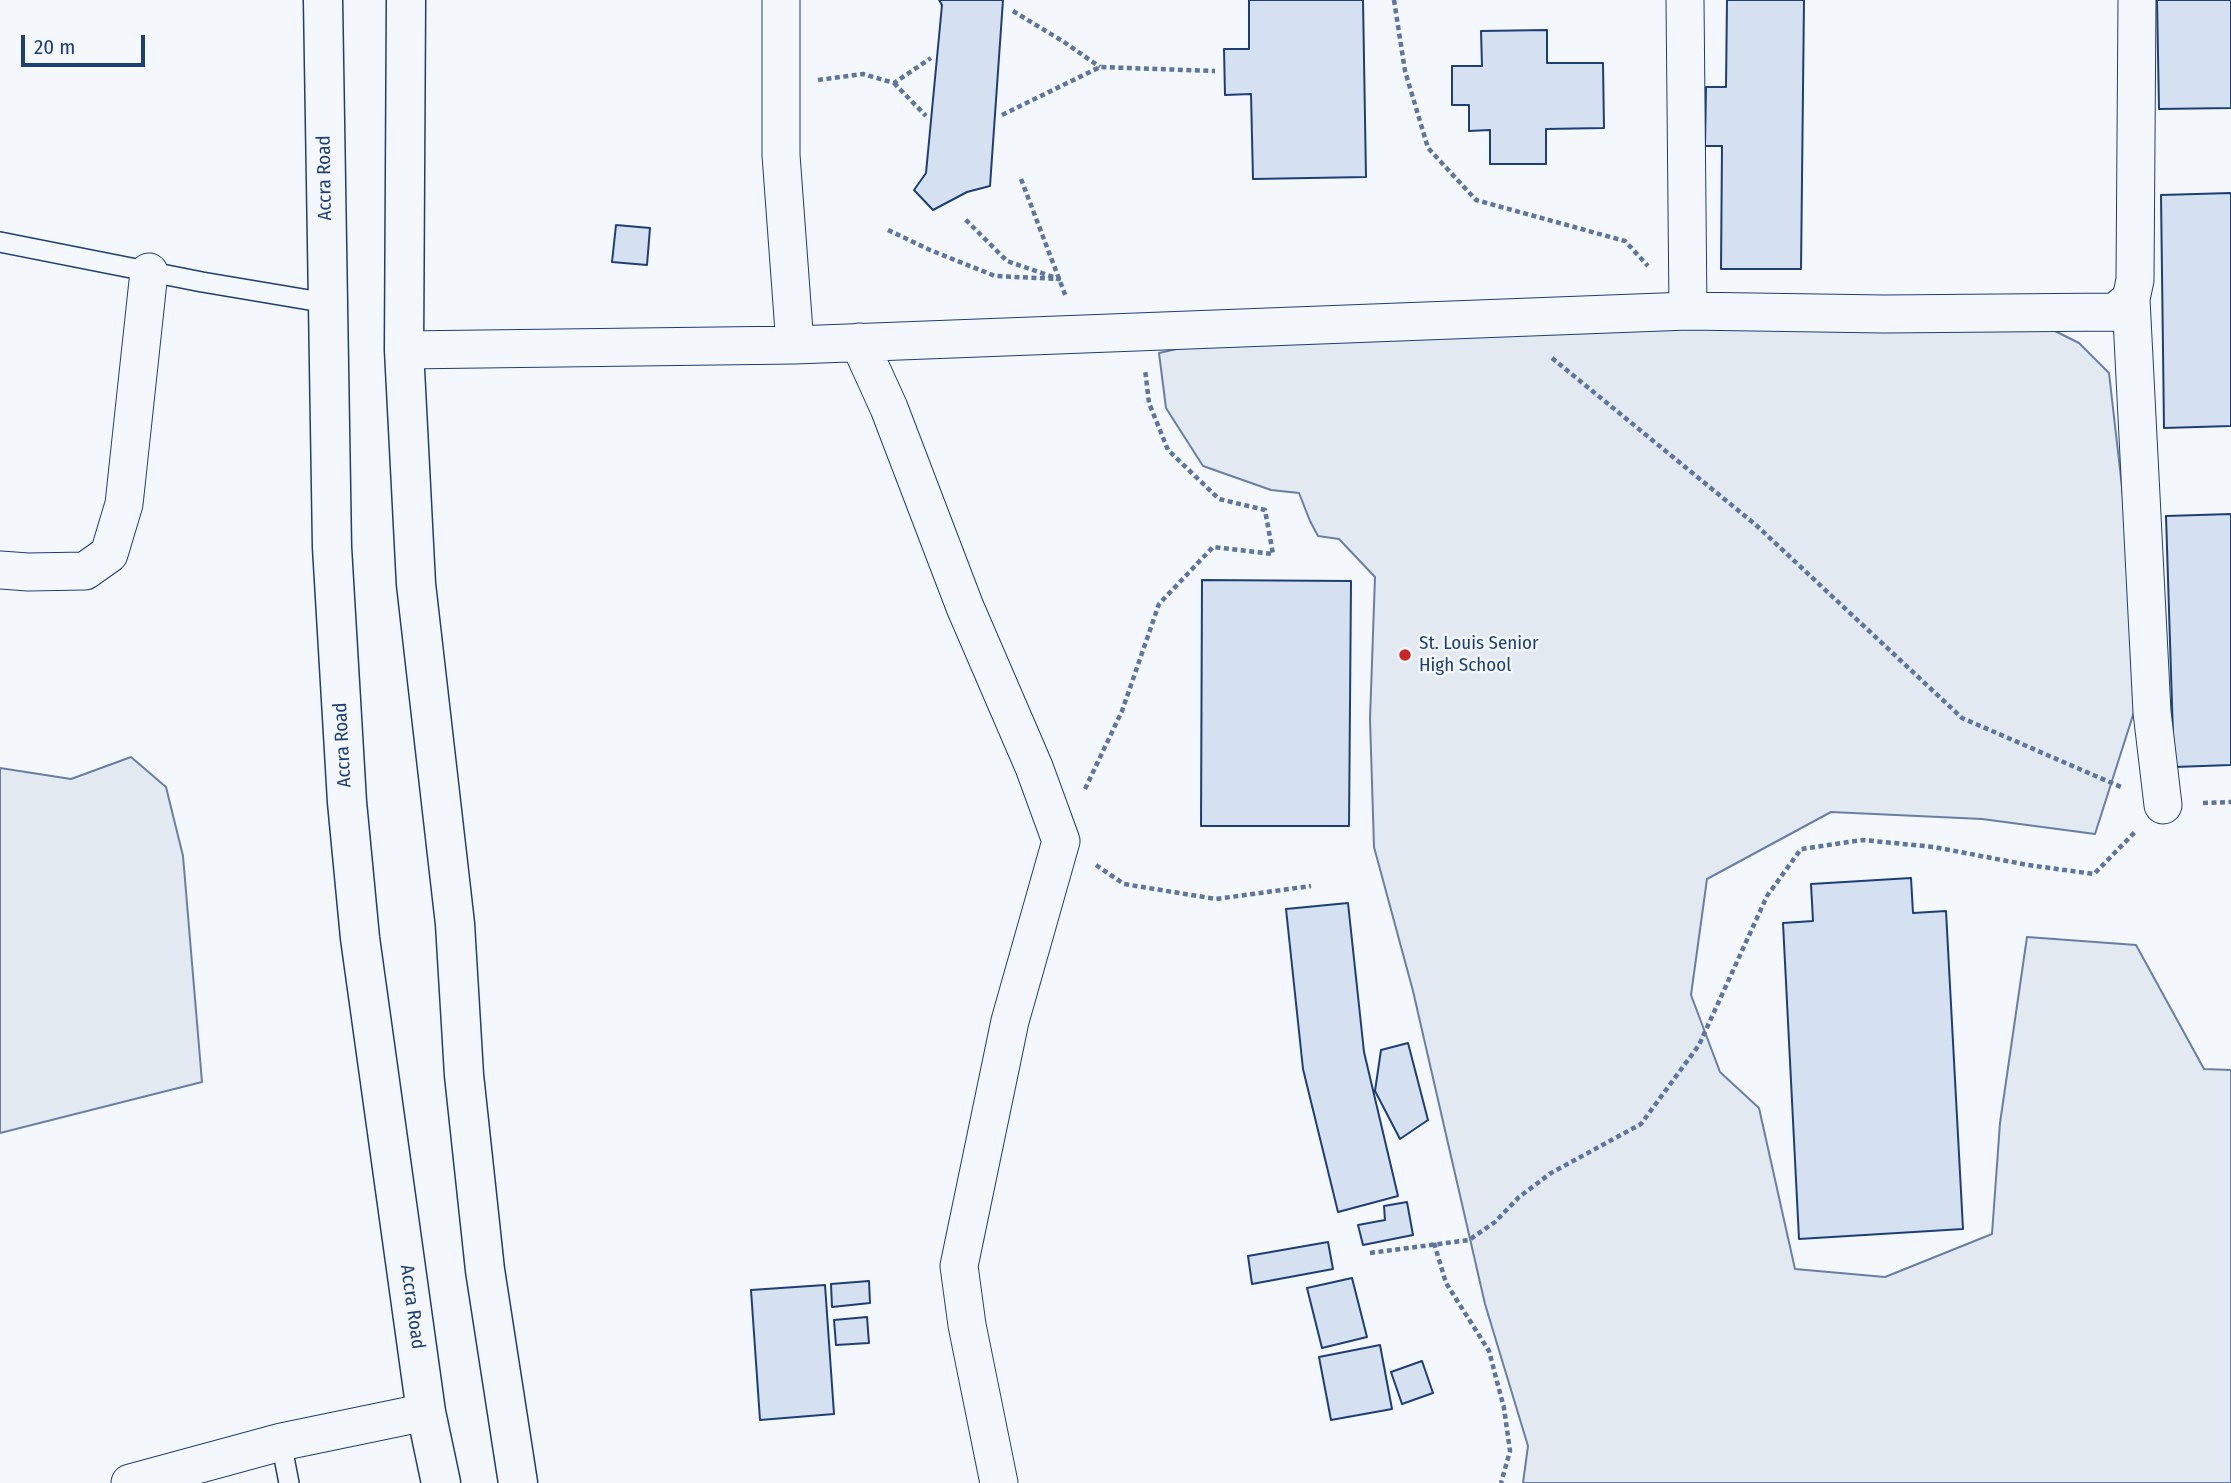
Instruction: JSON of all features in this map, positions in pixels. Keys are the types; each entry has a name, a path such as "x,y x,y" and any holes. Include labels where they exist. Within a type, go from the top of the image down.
{"highway":[{"name":"Accra Road","path":"323,0 331,547 346,802 360,938 426,1412 441,1483"},
{"path":"406,0 404,350 416,584 455,924 466,1089 485,1270 519,1483"}],"street":[{"path":"780,0 781,156 795,345"},
{"path":"1685,0 1688,311"},
{"path":"2137,0 2135,280 2131,299 2152,712 2163,805"},
{"path":"0,570 85,571 109,554 124,505 149,272"},
{"path":"404,350 795,345 1688,311 1884,314 2115,312 2131,299"},
{"path":"859,342 889,408 965,607 1034,767 1061,841 1010,1021 959,1266 967,1325 999,1483"},
{"path":"130,1483 281,1442 426,1412"}],"lane":[{"path":"0,242 149,272 327,303"},
{"path":"281,1442 289,1483"}],"path":[{"path":"1394,0 1405,71 1428,148 1476,200 1625,241 1688,311"},
{"path":"1013,10 1100,67"},
{"path":"894,83 931,58"},
{"path":"1002,115 1100,67 1215,71"},
{"path":"781,86 863,75 894,83 926,116"},
{"path":"1021,179 1079,334"},
{"path":"964,218 1007,261 1059,279"},
{"path":"888,230 995,276 1059,279"},
{"path":"1152,331 1144,366 1149,403 1168,450 1219,499 1265,510 1273,554 1213,547 1158,604 1122,712 1061,841 1124,884 1216,899 1311,886"},
{"path":"1551,357 1756,525 1962,718 2163,805 2231,802"},
{"path":"1370,1253 1469,1240 1495,1222 1519,1197 1551,1173 1641,1124 1699,1045 1767,897 1801,849 1863,840 1934,847 2028,865 2094,874 2163,805"},
{"path":"1434,1243 1446,1283 1489,1351 1504,1408 1510,1451 1501,1483"}],"shaded area":[{"path":"2041,324 2079,343 2109,373 2122,487 2142,687 2095,834 1982,819 1831,812 1707,879 1691,995 1720,1072 1759,1108 1795,1269 1885,1277 1992,1234 2000,1123 2027,937 2136,945 2204,1069 2231,1070 2231,1483 1523,1483 1528,1446 1485,1304 1413,991 1374,847 1370,719 1375,577 1339,539 1318,536 1299,493 1271,490 1203,466 1166,408 1159,353 1198,344 1462,331"},
{"path":"131,757 166,787 183,856 202,1082 0,1133 0,768 71,779"}],"building":[{"path":"939,0 1003,0 990,186 967,192 933,210 914,190 926,173 942,5"},
{"path":"1249,0 1363,0 1366,177 1253,179 1251,94 1225,95 1224,49 1249,49"},
{"path":"1727,0 1804,0 1801,269 1721,269 1722,146 1705,146 1706,87 1726,87"},
{"path":"2157,0 2231,0 2231,108 2159,109"},
{"path":"1547,30 1547,63 1603,63 1604,128 1546,129 1546,164 1490,164 1490,130 1469,131 1469,105 1452,105 1452,66 1482,66 1481,31"},
{"path":"2231,193 2231,426 2164,428 2161,195"},
{"path":"616,225 650,228 647,265 612,262"},
{"path":"2231,514 2231,765 2174,767 2166,516"},
{"path":"1202,580 1351,581 1349,826 1201,826"},
{"path":"1911,878 1913,913 1946,911 1963,1229 1799,1239 1783,923 1813,921 1811,884"},
{"path":"1348,903 1364,1052 1398,1196 1338,1212 1303,1069 1286,909"},
{"path":"1408,1043 1428,1120 1400,1139 1375,1091 1381,1050"},
{"path":"1407,1202 1413,1235 1363,1245 1358,1225 1385,1220 1384,1206"},
{"path":"1328,1242 1333,1269 1252,1284 1248,1256"},
{"path":"1352,1278 1367,1337 1322,1348 1307,1288"},
{"path":"869,1281 870,1303 832,1307 831,1284"},
{"path":"825,1285 834,1414 760,1420 751,1290"},
{"path":"867,1317 869,1343 836,1345 834,1320"},
{"path":"1380,1345 1392,1409 1331,1420 1319,1357"},
{"path":"1422,1361 1433,1393 1402,1404 1391,1372"}],"place":[{"name":"St. Louis Senior High School","path":"1405,655"}]}
